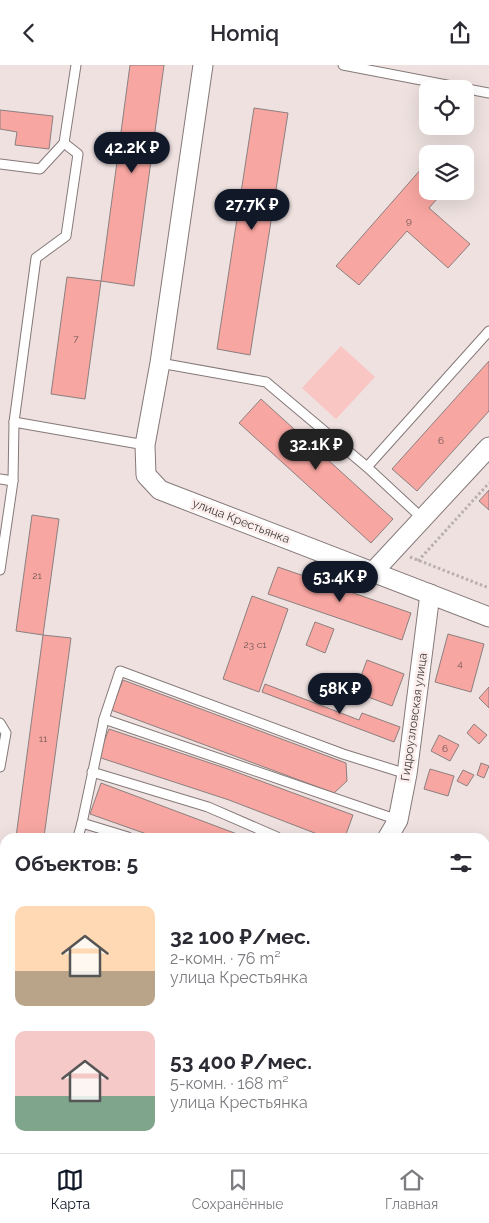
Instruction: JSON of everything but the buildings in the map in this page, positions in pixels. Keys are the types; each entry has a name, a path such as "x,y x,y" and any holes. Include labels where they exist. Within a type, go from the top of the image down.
{"street":[{"path":"144,445 160,363 203,65"},
{"name":"улица Крестьянка","path":"144,445 146,475 160,490 489,617"},
{"path":"373,572 489,447"},
{"name":"Гидроузловская улица","path":"390,833 398,820 407,775 430,594"}],"lane":[{"path":"0,163 40,169 64,143 76,65"},
{"path":"343,65 489,93"},
{"path":"0,570 13,481 14,422 36,258 66,235 78,154 64,143"},
{"path":"367,467 489,331"},
{"path":"160,363 266,382 367,467 423,520"},
{"path":"14,422 144,445"},
{"path":"0,479 13,481"},
{"path":"79,833 104,719 120,671 343,754 407,775"},
{"path":"104,719 398,820"},
{"path":"0,723 6,733 0,767"},
{"path":"92,772 208,807 268,833"},
{"path":"82,823 115,833"}],"path":[{"path":"418,561 489,483"},
{"path":"396,549 418,561 489,588"}],"shaded area":[{"path":"341,346 375,377 336,419 302,388"}]}
